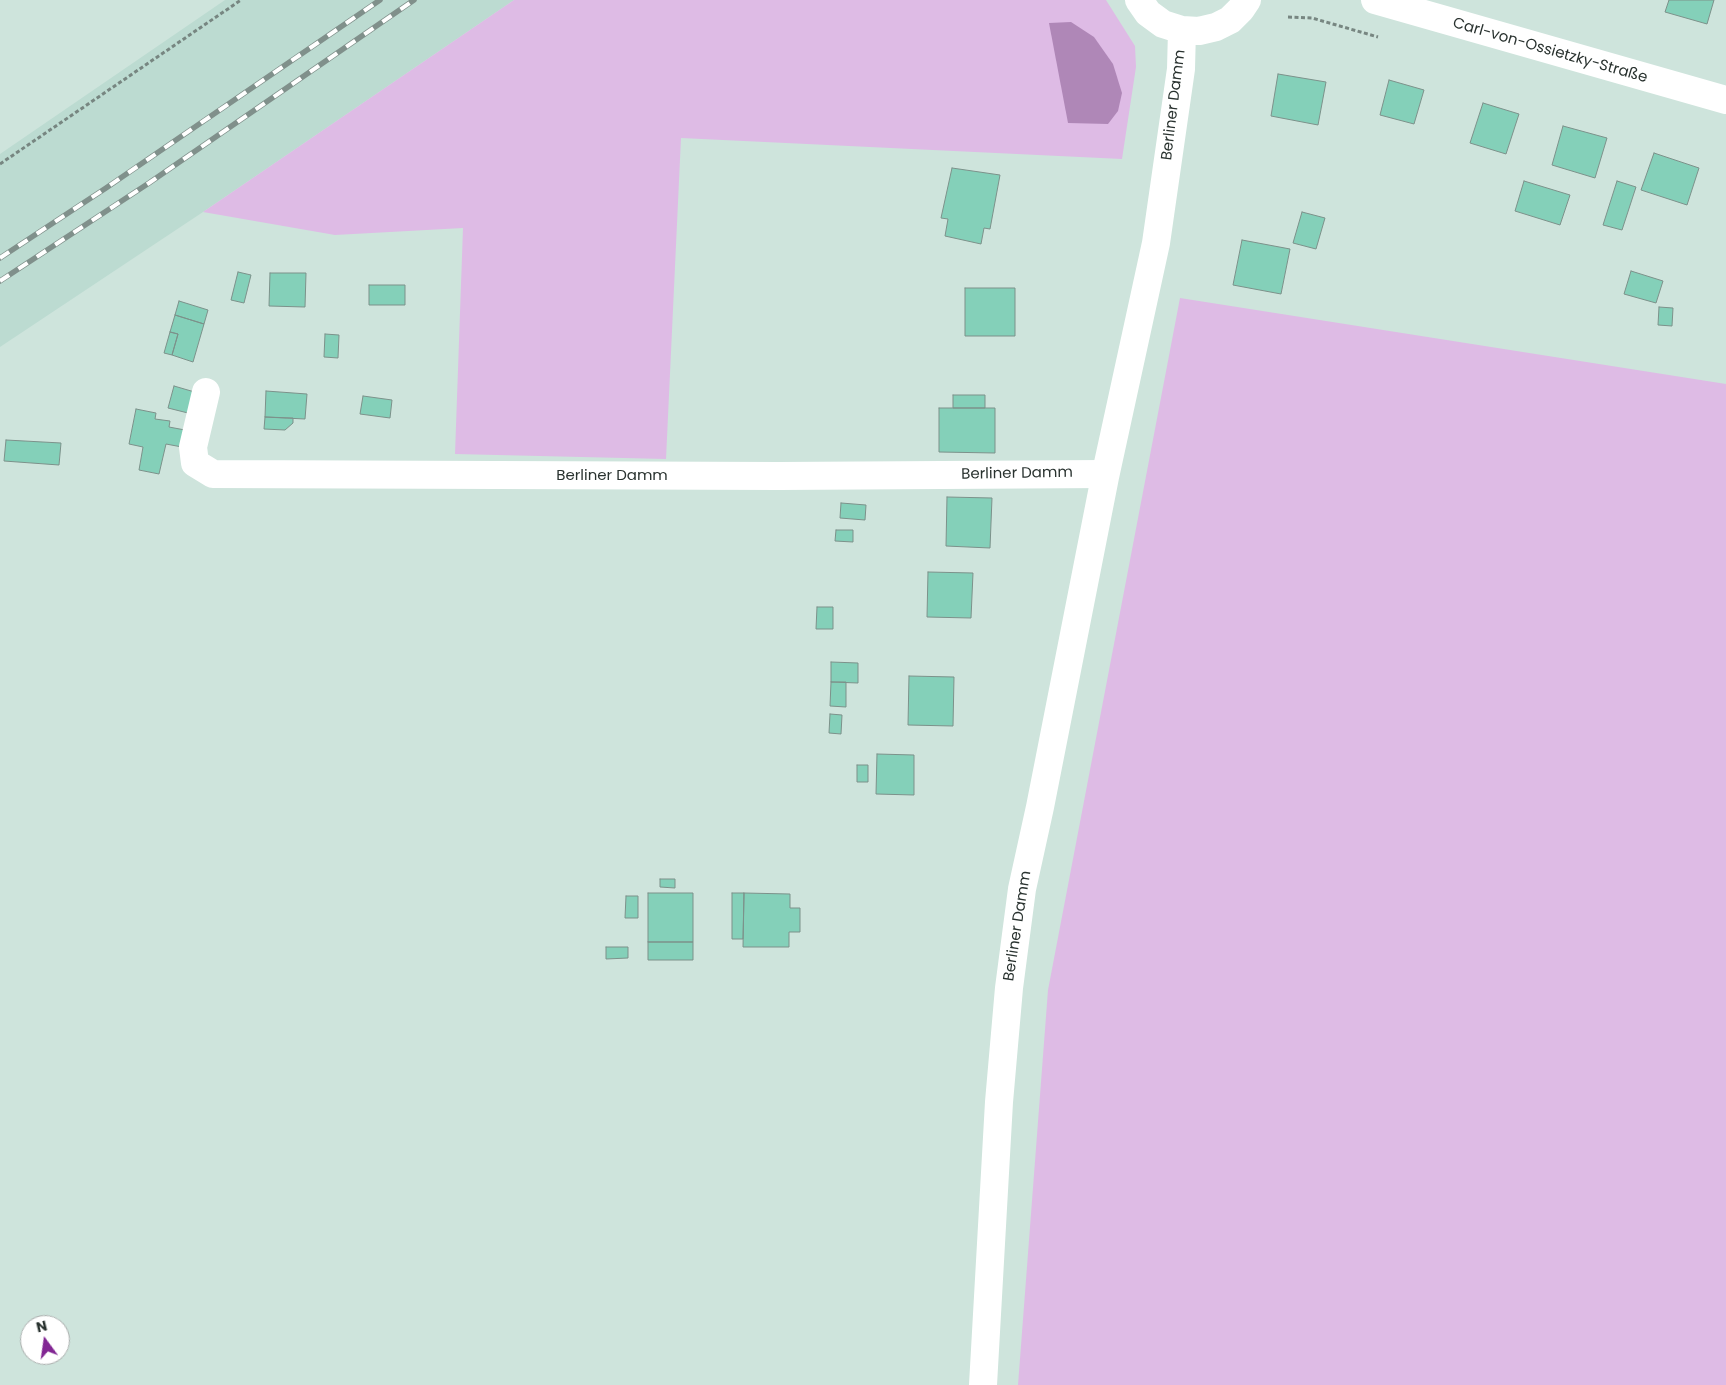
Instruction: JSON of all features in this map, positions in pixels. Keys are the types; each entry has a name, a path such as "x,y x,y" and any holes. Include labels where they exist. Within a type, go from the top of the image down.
{"main road":[{"path":"1139,0 1148,13 1163,24 1182,30 1199,31 1216,27 1230,20 1247,0"},
{"name":"Carl-von-Ossietzky-Straße","path":"1375,0 1726,100"},
{"name":"Berliner Damm","path":"983,1385 999,1102 1009,988 1022,889 1040,807 1105,474 1156,243 1181,69 1182,30"},
{"name":"Berliner Damm","path":"206,392 193,447 195,463 213,474 779,476 1105,474"}],"path":[{"path":"0,164 241,0"},
{"path":"1288,17 1312,18 1378,38"}],"shaded area":[{"path":"225,0 514,0 203,212 0,347 0,154"},
{"path":"514,0 1106,0 1135,46 1136,67 1122,159 681,138 666,459 455,454 463,228 335,235 203,212"},
{"path":"1071,22 1094,37 1113,64 1122,93 1118,111 1108,124 1068,123 1049,23"},
{"path":"1180,298 1726,384 1726,1385 1018,1385 1048,990"}],"building":[{"path":"1669,0 1714,0 1707,24 1665,12"},
{"path":"1278,74 1326,82 1318,125 1271,116"},
{"path":"1389,80 1424,90 1414,124 1380,115"},
{"path":"1483,103 1519,114 1506,154 1470,143"},
{"path":"1563,126 1607,138 1595,178 1552,165"},
{"path":"1654,153 1699,168 1687,205 1641,190"},
{"path":"952,168 1000,175 990,229 984,228 981,244 945,236 948,219 941,218"},
{"path":"1524,181 1570,195 1560,225 1515,211"},
{"path":"1617,181 1636,187 1622,230 1603,225"},
{"path":"1302,212 1325,218 1316,249 1293,243"},
{"path":"1242,240 1290,249 1281,294 1233,285"},
{"path":"1631,271 1663,281 1656,303 1624,294"},
{"path":"238,272 251,275 244,303 231,300"},
{"path":"270,273 306,273 305,307 269,306"},
{"path":"369,285 405,285 405,305 369,305"},
{"path":"965,288 1015,288 1015,336 965,336"},
{"path":"179,301 208,310 204,324 175,315"},
{"path":"1659,307 1673,308 1672,326 1658,325"},
{"path":"175,315 204,324 193,362 172,355 178,334 170,332"},
{"path":"170,332 178,334 172,355 164,353"},
{"path":"325,334 339,335 338,358 324,357"},
{"path":"174,386 198,393 192,414 168,408"},
{"path":"266,391 307,394 305,419 265,417"},
{"path":"953,395 985,395 985,408 953,408"},
{"path":"363,396 392,400 390,418 360,414"},
{"path":"939,408 995,408 995,453 939,452"},
{"path":"136,409 156,413 155,419 170,421 169,427 185,430 182,447 166,444 159,474 139,470 143,447 129,444"},
{"path":"265,417 293,418 293,423 285,430 264,429"},
{"path":"6,440 61,443 59,465 4,461"},
{"path":"947,497 992,498 990,548 946,546"},
{"path":"841,503 866,505 865,520 840,518"},
{"path":"836,530 853,530 853,542 835,541"},
{"path":"928,572 973,573 971,618 927,617"},
{"path":"817,607 833,607 833,629 816,629"},
{"path":"831,662 858,663 858,683 831,682"},
{"path":"909,676 954,677 953,726 908,725"},
{"path":"831,682 846,682 846,707 830,706"},
{"path":"830,714 842,715 841,734 829,733"},
{"path":"877,754 914,755 914,795 876,794"},
{"path":"857,765 868,765 868,782 857,782"},
{"path":"660,879 675,879 675,888 660,887"},
{"path":"648,893 693,893 693,942 648,942"},
{"path":"732,893 744,893 743,939 732,939"},
{"path":"744,893 790,894 790,908 800,908 800,932 789,932 789,947 743,947"},
{"path":"626,896 638,896 638,918 625,918"},
{"path":"648,942 693,942 693,960 648,960"},
{"path":"606,947 628,947 628,958 606,959"}],"railway":[{"path":"0,258 106,188 380,0"},
{"path":"0,281 149,183 414,0"}]}
